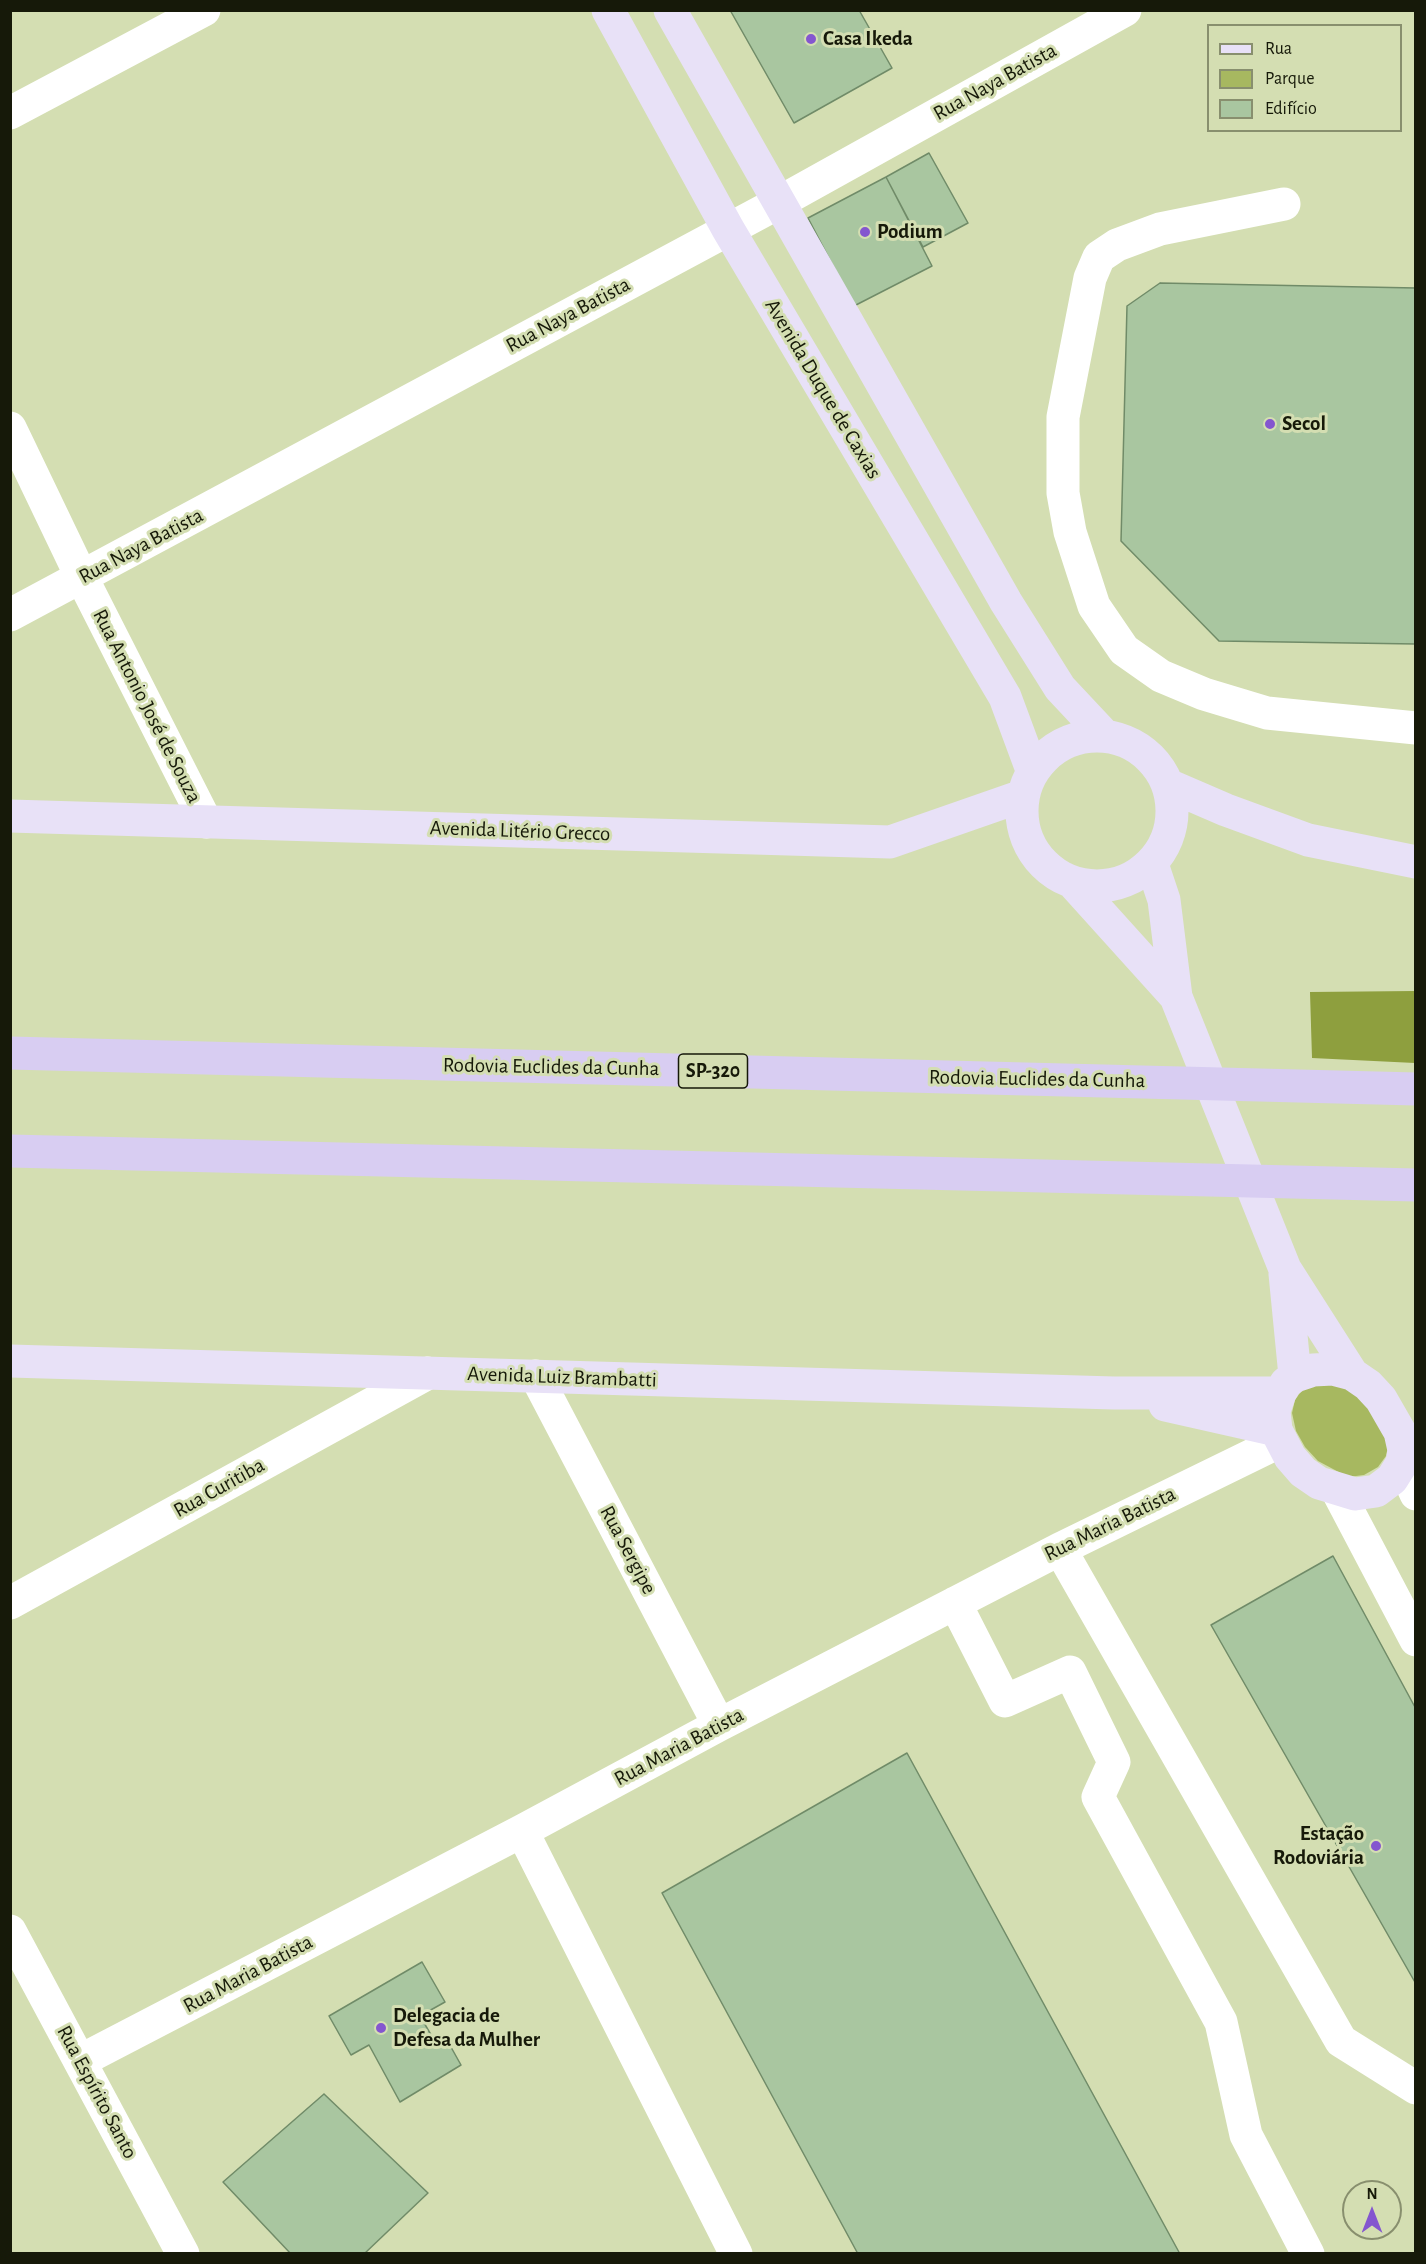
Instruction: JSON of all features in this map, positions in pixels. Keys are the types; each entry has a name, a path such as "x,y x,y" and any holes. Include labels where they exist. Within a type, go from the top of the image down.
{"highway":[{"name":"Rodovia Euclides da Cunha","path":"10,1053 1416,1089"},
{"path":"10,1151 1416,1185"}],"main road":[{"name":"Avenida Duque de Caxias","path":"608,10 728,229 1005,697 1027,783"},
{"path":"669,10 1006,602 1060,688 1105,736"},
{"path":"1074,885 1103,887 1130,880 1152,864 1168,840 1173,813 1168,785 1154,761 1132,744 1105,736 1077,738 1051,750 1027,783 1021,824 1031,851 1050,872 1074,885 1176,997"},
{"name":"Avenida Litério Grecco","path":"10,816 890,842 1027,783"},
{"path":"1168,785 1226,810 1308,840 1416,862"},
{"path":"1152,864 1164,900 1176,997 1285,1269 1352,1374 1381,1399 1396,1423 1407,1454 1392,1479 1376,1491 1356,1494 1336,1490 1319,1483 1303,1472 1290,1457 1278,1436 1274,1411 1287,1384 1285,1269"},
{"name":"Avenida Luiz Brambatti","path":"10,1361 1114,1393"},
{"path":"1114,1393 1287,1384 1313,1370 1334,1369 1352,1374"},
{"path":"1114,1393 1278,1436"}],"street":[{"path":"10,113 204,10"},
{"name":"Rua Naya Batista","path":"10,615 778,203 1125,10"},
{"path":"1284,204 1160,229 1117,245 1099,257 1090,278 1064,417 1063,493 1070,532 1094,606 1124,650 1161,676 1204,694 1267,712 1416,728"},
{"name":"Rua Antonio José de Souza","path":"10,428 82,578 206,822"},
{"name":"Rua Curitiba","path":"10,1603 428,1373"},
{"name":"Rua Sergipe","path":"536,1376 719,1725"},
{"name":"Rua Maria Batista","path":"80,2061 522,1831 719,1725 1278,1436"},
{"path":"1407,1454 1416,1494"},
{"path":"1336,1490 1416,1640"},
{"path":"1060,1549 1341,2041 1416,2088"},
{"path":"955,1603 1005,1701 1070,1672 1114,1762 1098,1797 1221,2022 1246,2135 1308,2253"},
{"path":"522,1831 736,2253"},
{"name":"Rua Espírito Santo","path":"10,1931 183,2253"}],"green space":[{"path":"1415,991 1415,1063 1312,1058 1310,992"},
{"path":"1314,1382 1345,1386 1368,1405 1389,1441 1386,1456 1378,1467 1364,1475 1348,1477 1318,1461 1305,1447 1296,1431 1292,1413 1295,1400 1302,1390"}],"building":[{"name":"Casa Ikeda","path":"730,10 859,10 892,68 794,123"},
{"path":"929,153 968,223 923,247 886,177"},
{"name":"Podium","path":"886,177 932,266 854,306 808,218"},
{"name":"Secol","path":"1160,283 1416,288 1416,644 1219,641 1121,541 1127,306"},
{"name":"Estação Rodoviária","path":"1333,1556 1416,1709 1416,1984 1211,1625"},
{"path":"907,1753 1180,2254 858,2254 662,1893"},
{"name":"Delegacia de Defesa da Mulher","path":"422,1962 445,2002 420,2016 437,2045 447,2040 461,2065 400,2102 369,2045 351,2055 329,2016"},
{"path":"324,2094 428,2193 364,2254 291,2254 223,2182"}],"place":[{"name":"Casa Ikeda","path":"811,39"},
{"name":"Podium","path":"865,232"},
{"name":"Secol","path":"1270,424"},
{"name":"Estação Rodoviária","path":"1376,1846"},
{"name":"Delegacia de Defesa da Mulher","path":"381,2028"}]}
